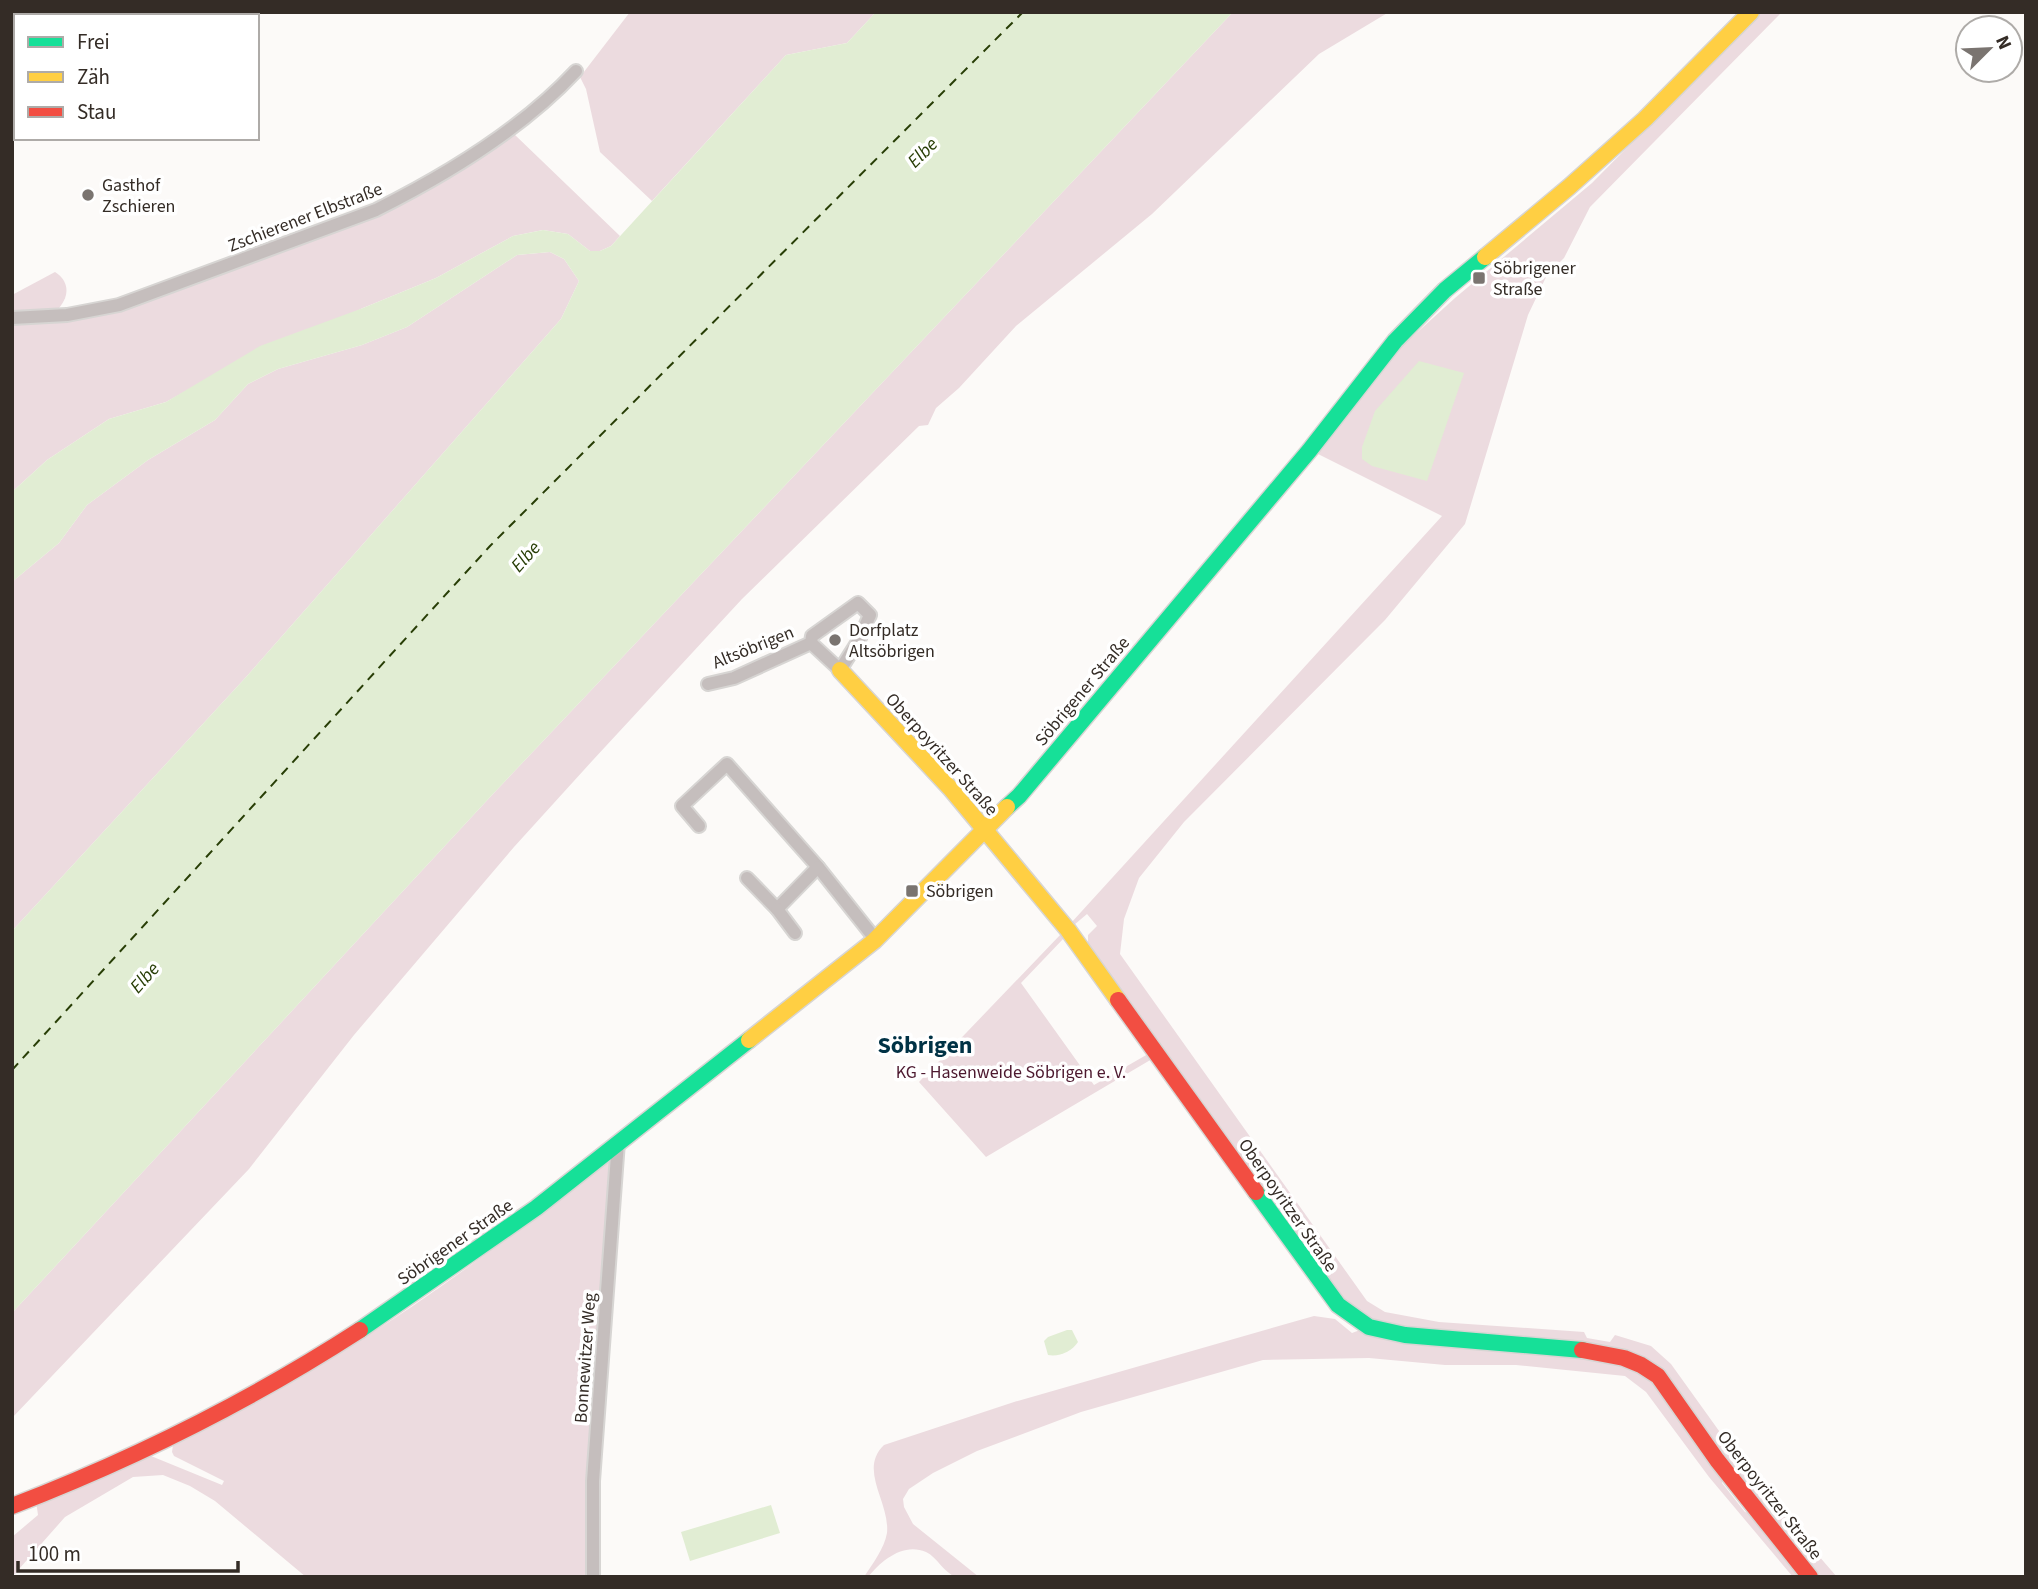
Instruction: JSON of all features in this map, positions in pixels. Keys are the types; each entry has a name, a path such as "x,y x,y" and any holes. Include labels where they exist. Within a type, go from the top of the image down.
{"street":[{"name":"Söbrigener Straße","path":"12,1506 148,1449 242,1401 388,1313 545,1202 876,940 919,899 982,830 1019,796 1309,450 1395,341 1445,290 1563,192 1645,119 1751,12"},
{"name":"Zschierener Elbstraße","path":"12,318 67,315 119,305 376,210 410,193 523,119 552,96 576,71"},
{"name":"Altsöbrigen","path":"858,603 870,615 859,640 840,670 811,643 812,636 858,603"},
{"name":"Altsöbrigen","path":"709,684 734,678 811,643"},
{"name":"Oberpoyritzer Straße","path":"840,670 950,788 982,830 1068,930 1338,1305 1355,1320 1369,1327 1405,1335 1585,1350 1614,1354 1642,1364 1658,1376 1717,1460 1810,1577"},
{"path":"699,826 682,806 727,764 818,867 876,940"},
{"path":"777,909 818,867"},
{"path":"747,878 777,909 795,933"},
{"name":"Bonnewitzer Weg","path":"593,1577 593,1481 618,1142"}],"green space":[{"path":"57,12 201,12 199,14"},
{"path":"630,12 876,12 847,43 786,55 652,201 600,152 586,89 580,77"},
{"path":"1233,12 1389,12 1319,54 1152,214 1016,326 959,388 936,408 928,425 919,426 742,599 514,847 354,1035 249,1169 12,1418 12,1313 492,795"},
{"path":"1761,12 1782,12 1590,207 1564,258 1547,275 1528,315 1465,524 1385,620 1184,822 1139,878 1124,919 1120,954 1367,1301 1385,1312 1439,1322 1584,1332 1587,1338 1610,1342 1615,1335 1651,1346 1671,1364 1760,1488 1837,1577 1817,1577 1650,1363 1375,1322 1351,1309 1088,948 1088,935 1097,926 1087,914 1074,925 1071,923 1442,516 1316,453 1402,346 1592,183"},
{"path":"514,134 620,236 611,246 600,251 590,251 568,234 543,230 513,236 436,278 363,308 166,402 109,419 47,460 12,492 12,324 98,315 222,273 447,177"},
{"path":"550,252 564,259 579,281 561,319 247,676 12,931 12,582 59,543 87,505 148,460 215,420 248,384 278,369 362,345 407,327 517,255"},
{"path":"55,272 63,280 66,289 65,298 59,308 12,312 12,295"},
{"name":"KG - Hasenweide Söbrigen e. V.","path":"1061,934 1064,938 1021,983 1094,1085 1148,1054 1152,1059 986,1157 919,1082"},
{"path":"602,1163 613,1163 588,1577 306,1577 215,1501 190,1486 163,1475 133,1477 65,1517 12,1577 12,1537 38,1515 36,1501 151,1456 222,1485 224,1481 174,1456 173,1445 287,1384 361,1340 485,1254"},
{"path":"1314,1316 1335,1319 1352,1333 1360,1330 1585,1354 1646,1373 1723,1477 1722,1483 1745,1512 1753,1514 1804,1577 1793,1577 1709,1477 1646,1392 1625,1376 1516,1365 1445,1365 1369,1358 1263,1360 1081,1412 977,1451 933,1473 909,1489 903,1499 913,1524 979,1577 956,1577 926,1552 909,1549 893,1555 868,1577 864,1577 881,1550 887,1533 887,1521 874,1476 877,1455 884,1445 1014,1402"}],"water":[{"name":"Elbe","path":"876,12 1233,12 492,795 12,1313 12,931 247,676 561,319 579,281 564,259 550,252 517,255 407,327 362,345 278,369 248,384 215,420 148,460 87,505 59,543 12,582 12,492 47,460 109,419 166,402 260,346 436,278 513,236 543,230 568,234 590,251 600,251 611,246 786,55 847,43"},
{"path":"1419,361 1464,373 1427,481 1372,466 1362,459 1362,447 1375,411"},
{"path":"1072,1330 1078,1342 1065,1353 1048,1355 1044,1341"},
{"path":"771,1505 780,1533 690,1561 681,1532"}],"ferry route":[{"path":"12,1070 490,546 1023,12"}],"traffic: fast":[{"path":"1007,807 1309,451 1395,341 1445,290 1485,257"},
{"path":"360,1330 536,1208 749,1040"},
{"path":"1256,1192 1338,1305 1369,1327 1405,1335 1582,1350"}],"traffic: slow":[{"path":"1485,257 1645,119 1751,12"},
{"path":"840,670 950,788 1068,930 1118,1000"},
{"path":"749,1040 874,941 1007,807"}],"traffic: jam":[{"path":"1118,1000 1256,1192"},
{"path":"12,1506 102,1469 190,1427 276,1381 360,1330"},
{"path":"1582,1350 1624,1358 1658,1376 1717,1460 1810,1577"}],"place":[{"name":"Gasthof Zschieren","path":"88,195"},
{"name":"Söbrigener Straße","path":"1479,278"},
{"name":"Dorfplatz Altsöbrigen","path":"835,640"},
{"name":"Söbrigen","path":"912,891"}],"district":[{"name":"Söbrigen","path":"925,1045"}]}
